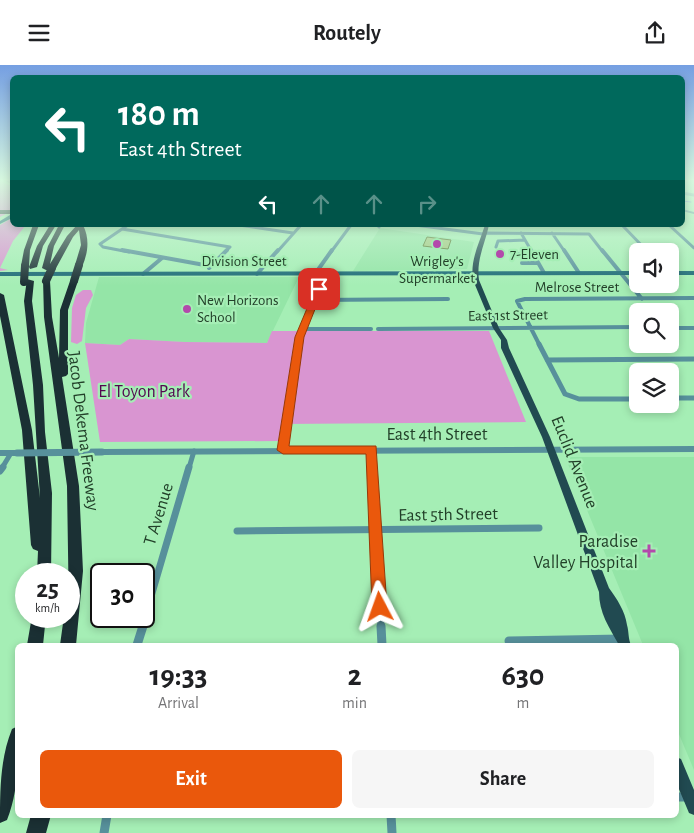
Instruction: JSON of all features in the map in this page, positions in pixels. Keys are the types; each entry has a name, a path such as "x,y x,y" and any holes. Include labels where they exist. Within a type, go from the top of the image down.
{"highway":[{"path":"35,227 27,250 29,267 27,281 38,385 46,493 44,563"},
{"path":"29,267 52,227"},
{"name":"Jacob Dekema Freeway","path":"61,227 51,246 46,281 48,317 73,486 76,571 68,643"},
{"path":"49,268 78,227"},
{"path":"62,403 64,310 85,248 81,227"},
{"path":"0,295 27,431 38,544 42,563"},
{"path":"35,643 37,628"},
{"path":"0,813 15,748"},
{"path":"36,833 40,818"}],"main road":[{"path":"483,227 483,233"},
{"path":"474,273 486,227"},
{"name":"Euclid Avenue","path":"474,273 496,328 495,333 505,348 550,450 605,592 604,604 611,622 624,642"},
{"name":"Division Street","path":"0,274 629,273"},
{"path":"679,273 694,273"},
{"path":"679,774 687,801"}],"street":[{"path":"125,227 100,245 210,266"},
{"path":"252,227 293,233"},
{"path":"257,273 299,227"},
{"path":"315,274 350,227"},
{"path":"432,227 483,233 587,233 642,299"},
{"path":"624,227 639,243"},
{"path":"671,227 694,247"},
{"path":"122,229 230,247 210,266 206,274"},
{"path":"520,233 544,273"},
{"path":"552,233 579,273"},
{"path":"496,247 498,241 525,240"},
{"path":"514,254 533,254"},
{"path":"143,274 162,258"},
{"path":"522,263 538,263"},
{"path":"283,450 300,337 324,274"},
{"name":"Melrose Street","path":"530,327 517,303 519,299 694,298"},
{"path":"315,300 448,299"},
{"path":"530,327 565,394 578,399 629,399"},
{"name":"East 1st Street","path":"378,329 629,327"},
{"path":"679,327 694,328"},
{"path":"304,329 371,329"},
{"path":"547,360 694,359"},
{"path":"679,398 694,398"},
{"name":"East 4th Street","path":"0,453 694,449"},
{"path":"372,450 382,643"},
{"name":"T Avenue","path":"138,643 194,451"},
{"path":"0,471 14,453"},
{"name":"East 5th Street","path":"237,531 539,528"},
{"path":"509,641 624,642"},
{"path":"104,833 106,818"},
{"path":"391,818 392,833"}],"shaded area":[{"path":"380,228 474,242 467,269 353,271"},
{"name":"New Horizons School","path":"99,277 299,277 267,343 129,339 120,345 85,343 86,323"},
{"name":"Paradise Valley Hospital","path":"565,457 694,457 694,770 679,734 679,643 642,643"}],"green space":[{"path":"10,219 10,227 24,227 13,241 0,268 0,225"},
{"path":"83,290 91,290 93,295 86,308 82,341 77,344 71,342 72,308 76,295"},
{"name":"El Toyon Park","path":"272,331 489,331 526,422 282,424 278,441 100,442 85,343 120,345 129,339 267,343"}],"building":[{"name":"Wrigley's Supermarket","path":"427,237 451,240 448,249 423,246"}],"place":[{"name":"Wrigley's Supermarket","path":"437,244"},
{"name":"7-Eleven","path":"500,254"},
{"name":"New Horizons School","path":"187,309"},
{"name":"Paradise Valley Hospital","path":"649,551"}],"route":[{"path":"319,289 300,337 283,450 372,450 380,607"}]}
